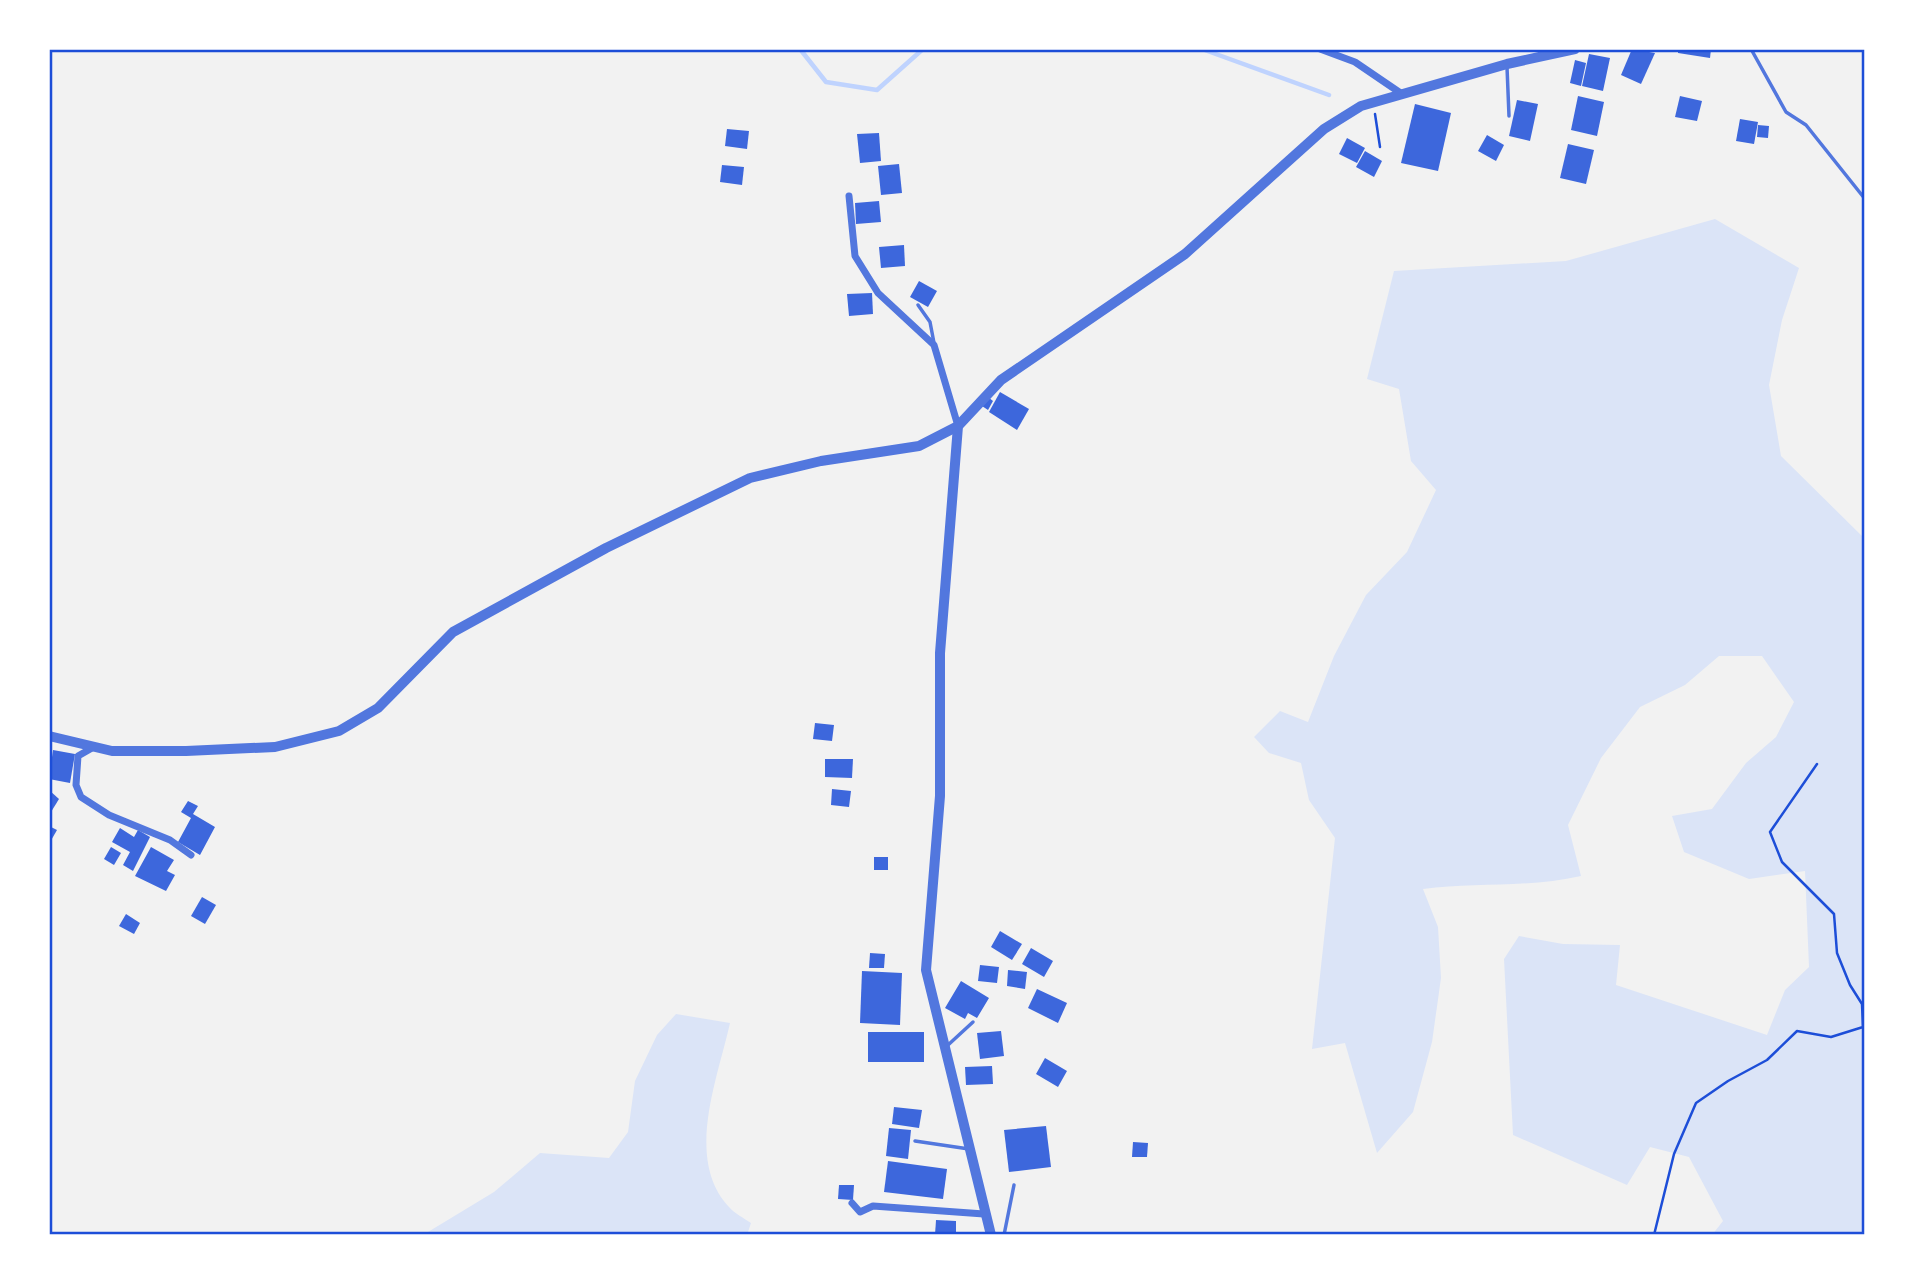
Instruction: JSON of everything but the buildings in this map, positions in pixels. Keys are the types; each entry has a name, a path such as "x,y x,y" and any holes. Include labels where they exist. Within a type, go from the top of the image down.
{"street":[{"path":"1320,49 1354,62 1402,94"},
{"path":"49,736 92,748 186,751 275,747 339,732 379,708 453,632 606,548 750,478 821,461 919,446 958,426 1001,380 1185,254 1324,129 1373,101 1507,64 1575,49"},
{"path":"849,196 855,256 878,293 934,345 958,426 940,653 940,796 926,970 991,1235"},
{"path":"92,748 79,756 76,785 81,797 109,815 170,839 191,855"},
{"path":"852,1203 860,1212 873,1206 984,1214"}],"lane":[{"path":"1751,49 1786,112 1806,125 1865,199"},
{"path":"1507,64 1509,116"},
{"path":"918,304 930,322 934,345"},
{"path":"943,1048 961,1036 973,1022"},
{"path":"915,1141 971,1149"},
{"path":"1004,1235 1014,1185"}],"path":[{"path":"1373,101 1380,147"},
{"path":"1654,1235 1674,1154 1696,1104 1728,1081 1767,1060 1797,1031 1830,1037 1863,1027 1862,1004 1850,985 1837,953 1834,914 1782,862 1770,832 1817,764"}],"shaded area":[{"path":"1715,219 1799,268 1782,320 1769,385 1781,456 1865,539 1865,1235 1712,1235 1723,1221 1689,1157 1650,1147 1627,1185 1513,1135 1504,959 1519,936 1563,944 1620,945 1616,985 1767,1035 1785,990 1809,967 1805,871 1749,879 1684,852 1672,816 1712,809 1746,763 1776,737 1794,702 1762,656 1719,656 1685,685 1640,707 1601,758 1568,825 1581,876 1522,884 1423,889 1438,927 1441,978 1432,1042 1413,1112 1377,1153 1345,1043 1312,1049 1335,838 1309,800 1301,763 1269,753 1254,737 1280,711 1308,722 1334,656 1366,595 1407,552 1436,490 1411,461 1399,389 1367,379 1394,271 1566,261"},
{"path":"676,1014 730,1023 713,1093 706,1142 708,1166 716,1188 731,1209 751,1223 747,1235 423,1235 494,1192 540,1153 609,1158 628,1132 635,1081 657,1035"}],"waterway":[{"path":"800,49 826,82 877,90 923,49"},
{"path":"1202,49 1329,95"}]}
